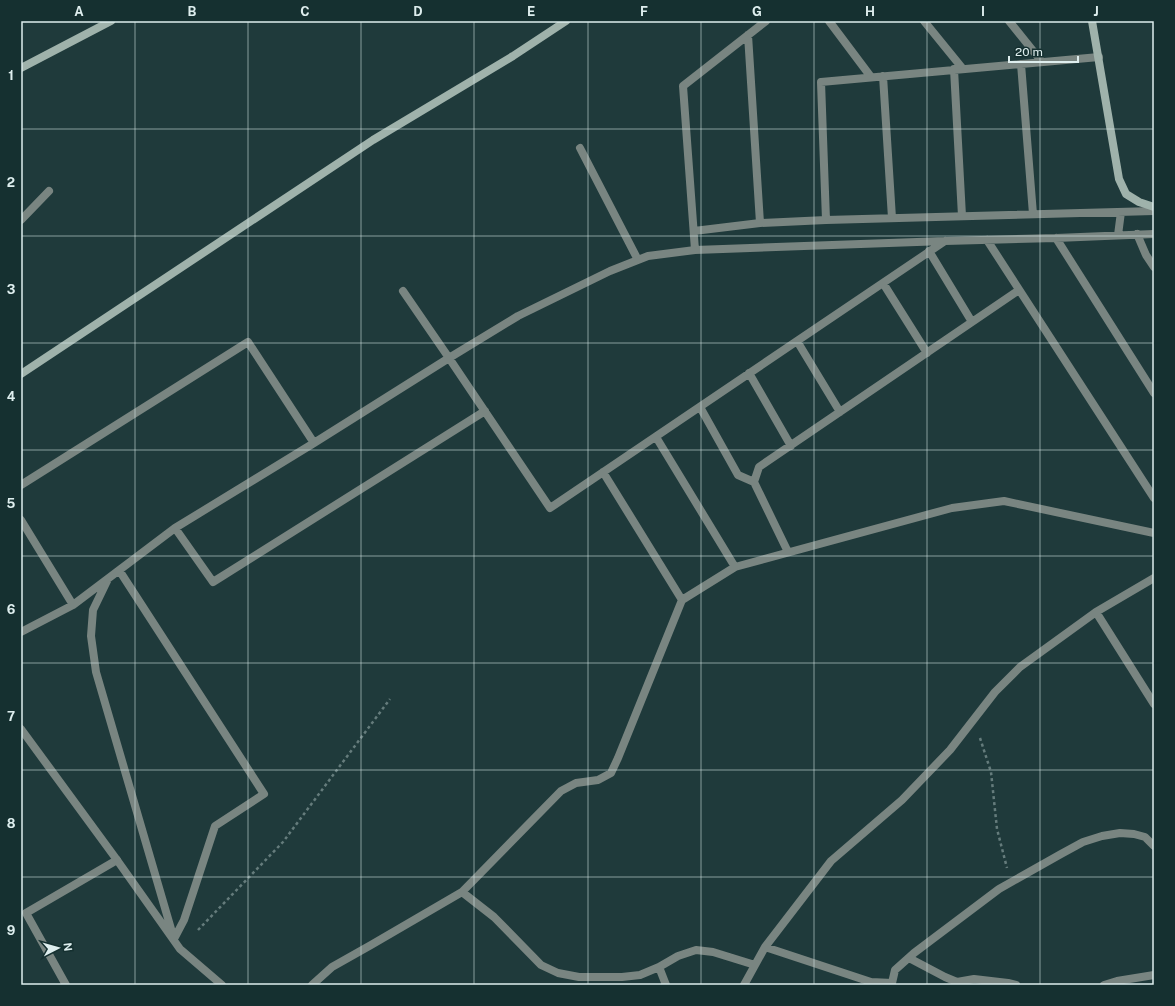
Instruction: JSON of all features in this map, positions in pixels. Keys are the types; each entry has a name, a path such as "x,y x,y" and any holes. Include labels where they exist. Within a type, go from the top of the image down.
{"street":[{"path":"21,68 111,21"},
{"path":"21,374 373,140 513,56 566,21"},
{"path":"695,250 683,86 766,21"},
{"path":"829,21 871,77"},
{"path":"924,21 963,69"},
{"path":"1009,21 1042,62"},
{"path":"1092,21 1119,179 1126,194 1140,202 1154,207"},
{"path":"748,35 760,223"},
{"path":"826,220 821,82 1099,57"},
{"path":"1021,64 1032,214"},
{"path":"954,69 962,216"},
{"path":"883,76 892,218"},
{"path":"580,148 638,260"},
{"path":"21,220 49,191"},
{"path":"694,231 760,223 1154,210"},
{"path":"1118,235 1121,212"},
{"path":"1137,234 1146,255 1154,267"},
{"path":"21,632 73,605 175,528 518,316 610,271 648,256 695,250 1154,234"},
{"path":"1056,238 1154,393"},
{"path":"987,240 1154,498"},
{"path":"403,291 550,508 945,241"},
{"path":"929,251 972,322"},
{"path":"882,283 927,353"},
{"path":"754,482 759,467 1019,290"},
{"path":"797,341 840,412"},
{"path":"21,485 248,342 314,443"},
{"path":"749,373 791,446"},
{"path":"700,407 738,475 754,482 788,552"},
{"path":"175,528 213,582 485,411"},
{"path":"656,437 735,567"},
{"path":"603,472 682,600"},
{"path":"312,985 332,967 462,892 561,791 576,783 598,780 611,773 682,600 735,567 952,508 1004,501 1154,533"},
{"path":"21,520 73,605"},
{"path":"119,570 264,794 215,826 184,920 174,940"},
{"path":"109,578 93,610 91,636 96,672 174,940"},
{"path":"744,985 765,947 831,862 902,800 950,750 995,692 1020,667 1096,612 1154,578"},
{"path":"1096,612 1154,704"},
{"path":"21,729 180,949 222,985"},
{"path":"765,947 871,982 892,984 895,970 999,889 1083,842 1102,836 1120,833 1134,834 1145,837 1154,846"},
{"path":"66,985 26,913 117,860"},
{"path":"462,892 494,917 542,965 558,973 579,977 622,977 640,975 659,967 678,956 696,950 713,952 755,965"},
{"path":"909,958 957,982 974,979 1016,985"},
{"path":"659,967 666,985"},
{"path":"1104,985 1117,981 1154,975"}],"path":[{"path":"180,949 283,842 390,699"},
{"path":"972,721 980,738 991,772 997,829 1010,883"}]}
